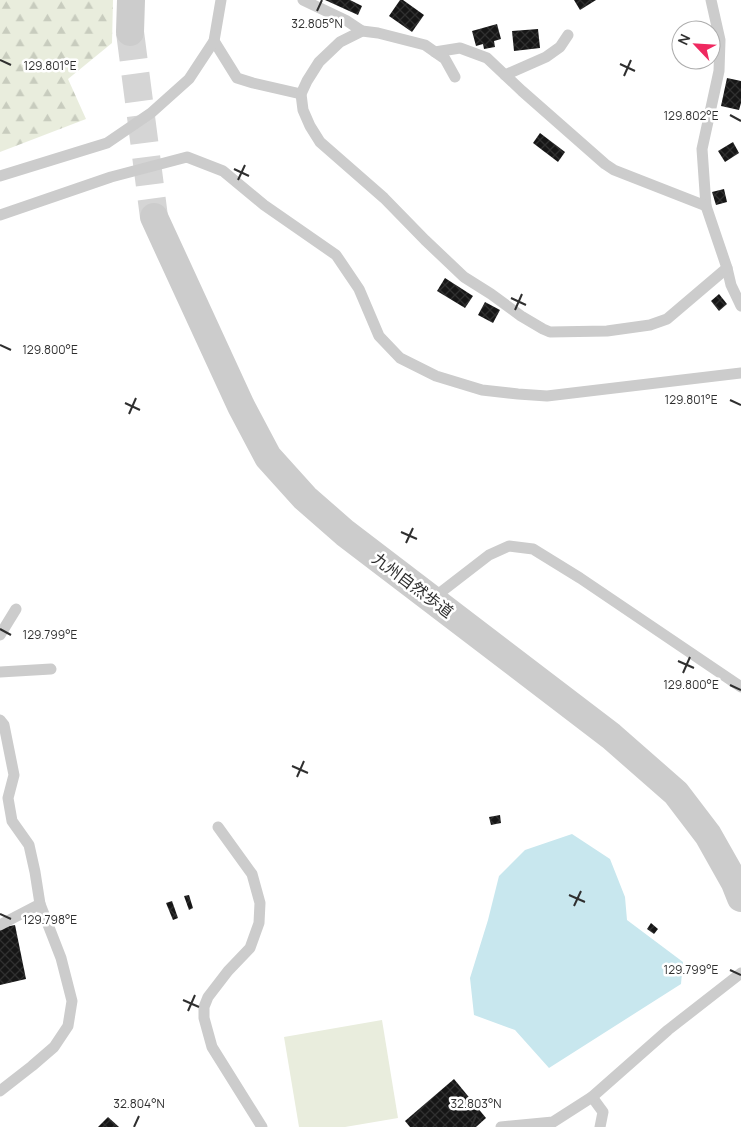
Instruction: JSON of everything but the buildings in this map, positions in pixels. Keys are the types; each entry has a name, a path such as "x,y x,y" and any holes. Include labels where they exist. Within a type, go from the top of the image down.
{"street":[{"path":"130,32 131,0"},
{"name":"九州自然歩道","path":"154,217 241,406 268,457 305,498 345,533 611,736 676,793 708,835 735,883 741,898"}],"lane":[{"path":"0,176 107,143 151,113 189,79 214,41 220,0"},
{"path":"303,0 347,21 362,31 402,38 425,45 445,59 456,77"},
{"path":"711,0 720,40 719,71 702,149 706,206 731,285 741,306"},
{"path":"362,31 340,42 319,62 308,81 301,94 303,110 310,126 320,142 384,198 464,277 521,316 550,332 607,331 650,325 667,319 727,268"},
{"path":"505,74 546,57 560,47 568,36"},
{"path":"214,41 237,78 301,94"},
{"path":"435,52 460,48 487,58 605,164 626,176 706,206"},
{"path":"0,215 111,177 187,157 223,171 264,205 336,255 359,289 379,336 400,358 436,376 482,390 547,396 741,373"},
{"path":"432,599 489,555 509,546 533,550 580,578 741,687"},
{"path":"0,635 16,609"},
{"path":"0,671 51,669"},
{"path":"0,720 4,725 14,775 8,798 12,821 28,845 40,904 61,958 72,1001 68,1026 54,1047 32,1066 1,1088"},
{"path":"218,827 252,874 260,903 259,923 250,948 228,971 208,997 204,1008 204,1018 212,1047 262,1127"},
{"path":"0,925 40,904"},
{"path":"501,1127 553,1122 592,1097 668,1030 741,973"},
{"path":"592,1097 603,1112 600,1127"}],"green space":[{"path":"0,0 113,0 112,43 68,79 86,119 0,152"},
{"path":"382,1020 398,1118 345,1127 299,1127 284,1037"}],"water":[{"path":"572,834 610,859 625,897 627,920 683,962 681,984 549,1068 515,1030 474,1015 470,978 499,876 525,850"}],"tunnel":[{"path":"130,32 154,217"}]}
